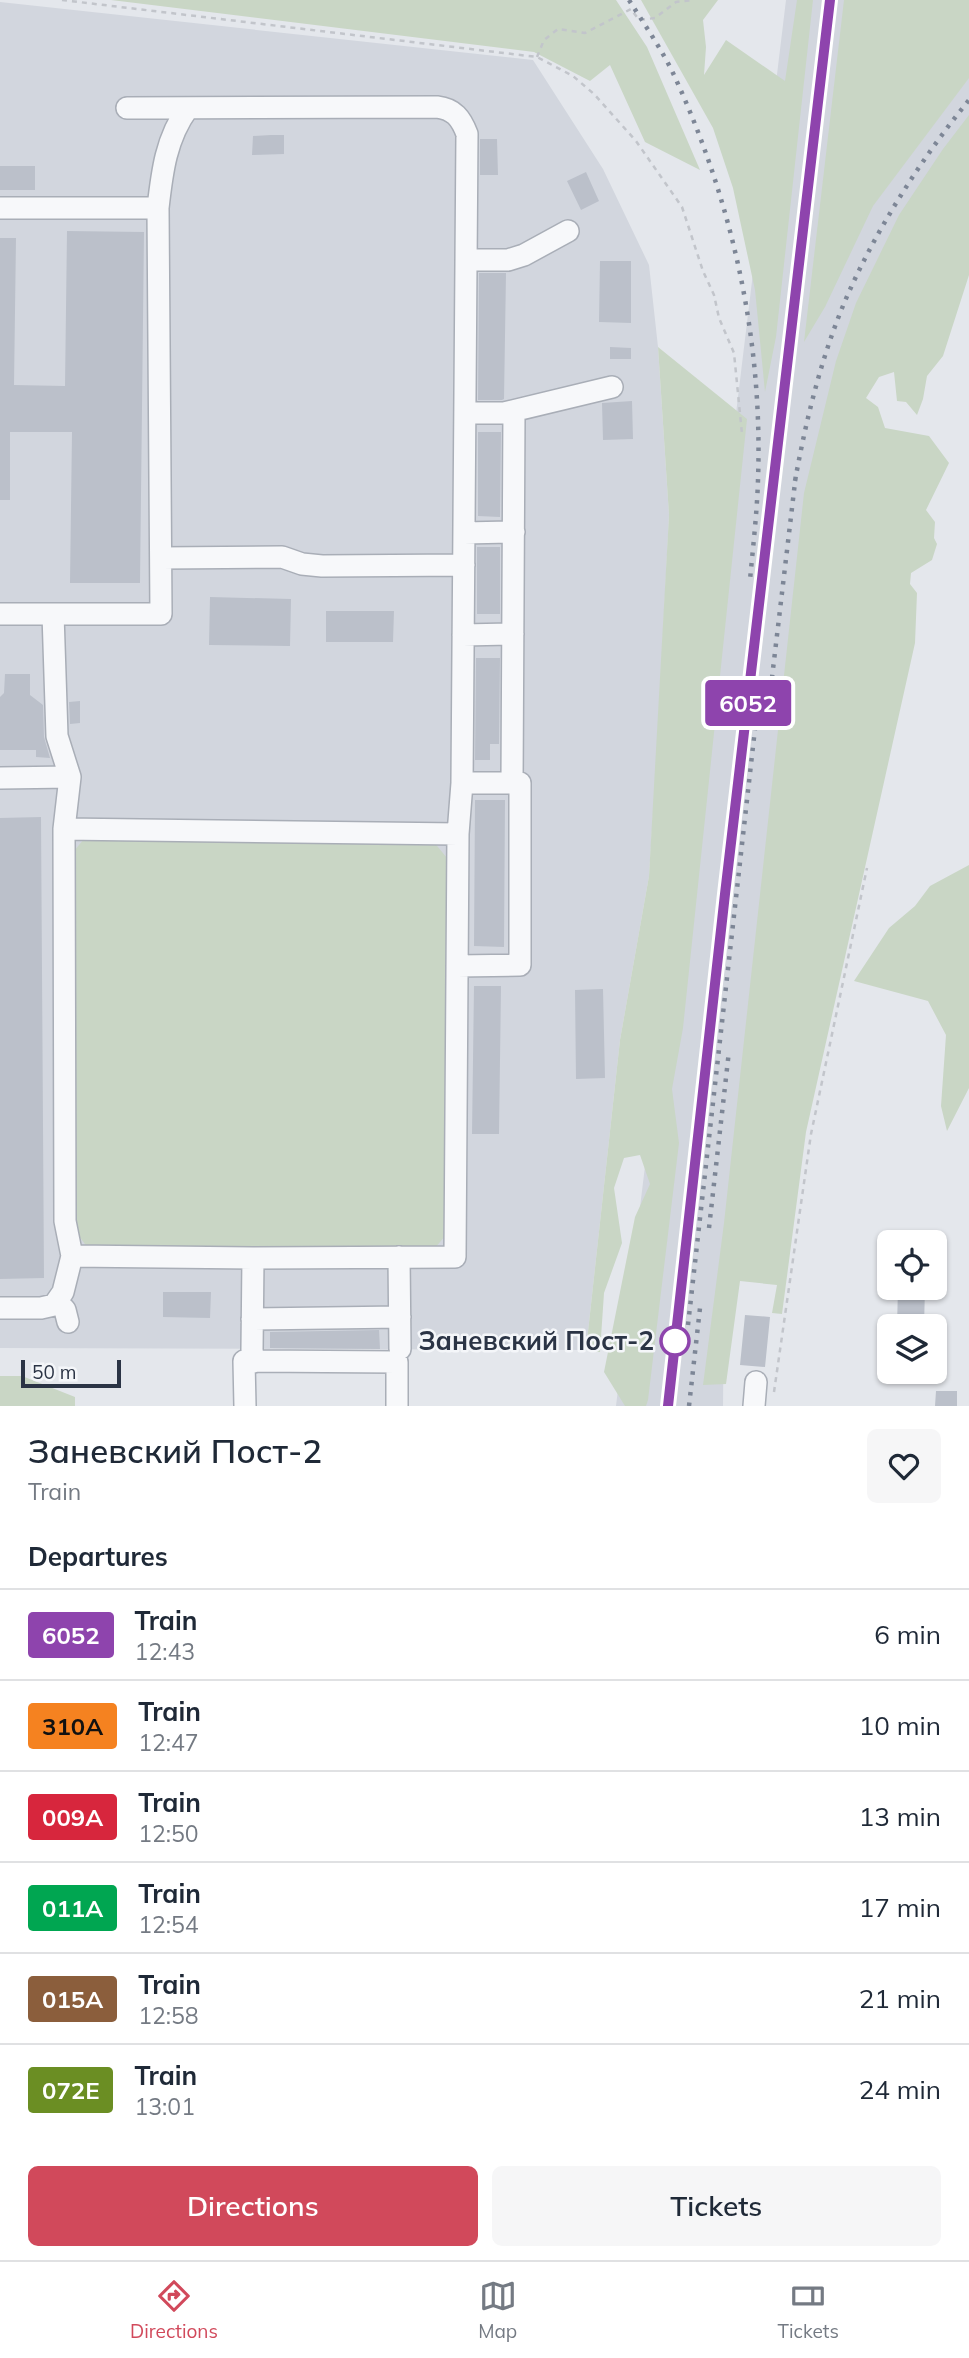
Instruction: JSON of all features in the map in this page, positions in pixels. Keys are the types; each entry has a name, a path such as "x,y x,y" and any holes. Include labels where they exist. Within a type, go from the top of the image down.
{"lane":[{"path":"72,1256 455,1257 467,134 463,123 448,108 127,107"},
{"path":"0,614 161,614 158,208 168,145 177,123 188,107"},
{"path":"0,208 158,208"},
{"path":"466,260 508,260 524,255 568,231"},
{"path":"465,412 504,413 612,387"},
{"path":"512,783 514,411"},
{"path":"464,533 514,532"},
{"path":"161,558 282,557 302,564 322,566 464,565"},
{"path":"0,1308 41,1308 54,1305 63,1292 72,1256 65,1221 64,829 70,777 57,736 53,614"},
{"path":"463,635 513,634"},
{"path":"0,778 70,777"},
{"path":"457,965 520,965 520,783 462,783"},
{"path":"64,829 458,834"},
{"path":"399,1257 400,1349"},
{"path":"253,1258 254,1362"},
{"path":"57,1301 65,1310 68,1322"},
{"path":"252,1319 400,1317"},
{"path":"245,1406 244,1361 397,1362 397,1406"},
{"path":"754,1406 765,1387"}],"path":[{"path":"62,0 537,57 573,76 594,94 636,141 682,207 703,271 714,295 719,318 734,353 742,435"},
{"path":"537,57 544,40 561,28 586,33 631,9 639,20 654,18 671,5 694,0"},
{"path":"765,1387 811,1134 867,868"}],"shaded area":[{"path":"786,0 969,0 969,135 843,361 724,1299 723,1406 616,1406"},
{"path":"0,2 533,60 603,169 649,265 658,347 669,515 657,753 649,876 620,1040 586,1350 0,1348"}],"green space":[{"path":"111,0 616,0 647,47 700,170 645,142 610,65 590,81 534,52"},
{"path":"641,0 718,0 703,20 706,47 704,75 726,40 785,81 797,0 813,0 776,337 765,392 755,290 733,188 713,128"},
{"path":"844,0 969,0 969,78 873,206 825,307 804,342"},
{"path":"969,115 969,275 943,356 927,376 917,415 906,402 897,401 894,372 879,377 866,398 878,407 885,428 929,436 949,463 926,510 935,522 934,538 937,544 932,560 911,573 910,584 917,593 915,643 806,1132 782,1314 772,1313 777,1285 740,1281 726,1384 703,1385 724,1223 804,493 836,361 856,303 899,215"},
{"path":"658,347 747,419 683,1028 672,1089 679,1143 648,1400 646,1406 625,1406 604,1372 635,1217 650,1184 640,1155 624,1158 614,1188 622,1243 604,1293 600,1352 586,1350 620,1040 649,876 669,515"},
{"path":"84,839 433,841 447,858 446,1235 434,1249 88,1248 75,1231 74,851"},
{"path":"969,865 969,1088 947,1131 941,1106 946,1035 928,1001 854,981 889,928 915,906 930,886"},
{"path":"0,1376 22,1376 75,1397 75,1406 0,1406"}],"building":[{"path":"284,135 284,154 252,155 253,136"},
{"path":"480,139 497,139 498,175 480,175"},
{"path":"0,166 35,166 35,190 0,190"},
{"path":"586,172 599,201 581,210 567,181"},
{"path":"67,231 144,232 140,583 70,583 72,432 10,432 10,500 0,500 0,238 16,238 14,385 65,386"},
{"path":"600,261 631,261 631,323 599,322"},
{"path":"479,273 506,273 502,400 478,400"},
{"path":"610,347 631,348 631,359 610,359"},
{"path":"632,401 633,439 603,440 602,403"},
{"path":"478,432 501,432 500,517 478,516"},
{"path":"477,547 500,547 500,614 477,614"},
{"path":"210,597 291,599 290,646 209,645"},
{"path":"326,611 394,611 393,642 326,642"},
{"path":"476,658 500,658 499,744 490,744 490,760 475,760"},
{"path":"5,674 30,674 30,695 43,705 44,737 50,758 36,757 36,750 0,750 0,697 4,693"},
{"path":"80,701 80,723 70,724 69,702"},
{"path":"475,800 505,800 504,947 474,946"},
{"path":"41,817 44,1278 0,1279 0,818"},
{"path":"474,986 501,986 499,1134 472,1134"},
{"path":"603,989 605,1078 576,1079 575,990"},
{"path":"163,1292 211,1292 210,1318 163,1317"},
{"path":"898,1300 925,1300 924,1314 897,1314"},
{"path":"745,1315 770,1317 765,1367 740,1365"},
{"path":"379,1330 380,1349 270,1348 270,1332"},
{"path":"936,1391 957,1391 957,1406 935,1406"}],"railway":[{"path":"629,0 658,45 694,121 712,170 740,271 749,323 758,427 757,492 750,580"},
{"path":"668,1406 830,0"},
{"path":"795,481 809,412 845,301 870,248 900,196 969,100"},
{"path":"767,720 796,474"},
{"path":"688,1325 758,702"},
{"path":"709,1228 729,1051"},
{"path":"689,1406 700,1308"}],"train":[{"name":"6052","path":"668,1406 830,0"}],"place":[{"name":"Заневский Пост-2","path":"675,1341"}]}
